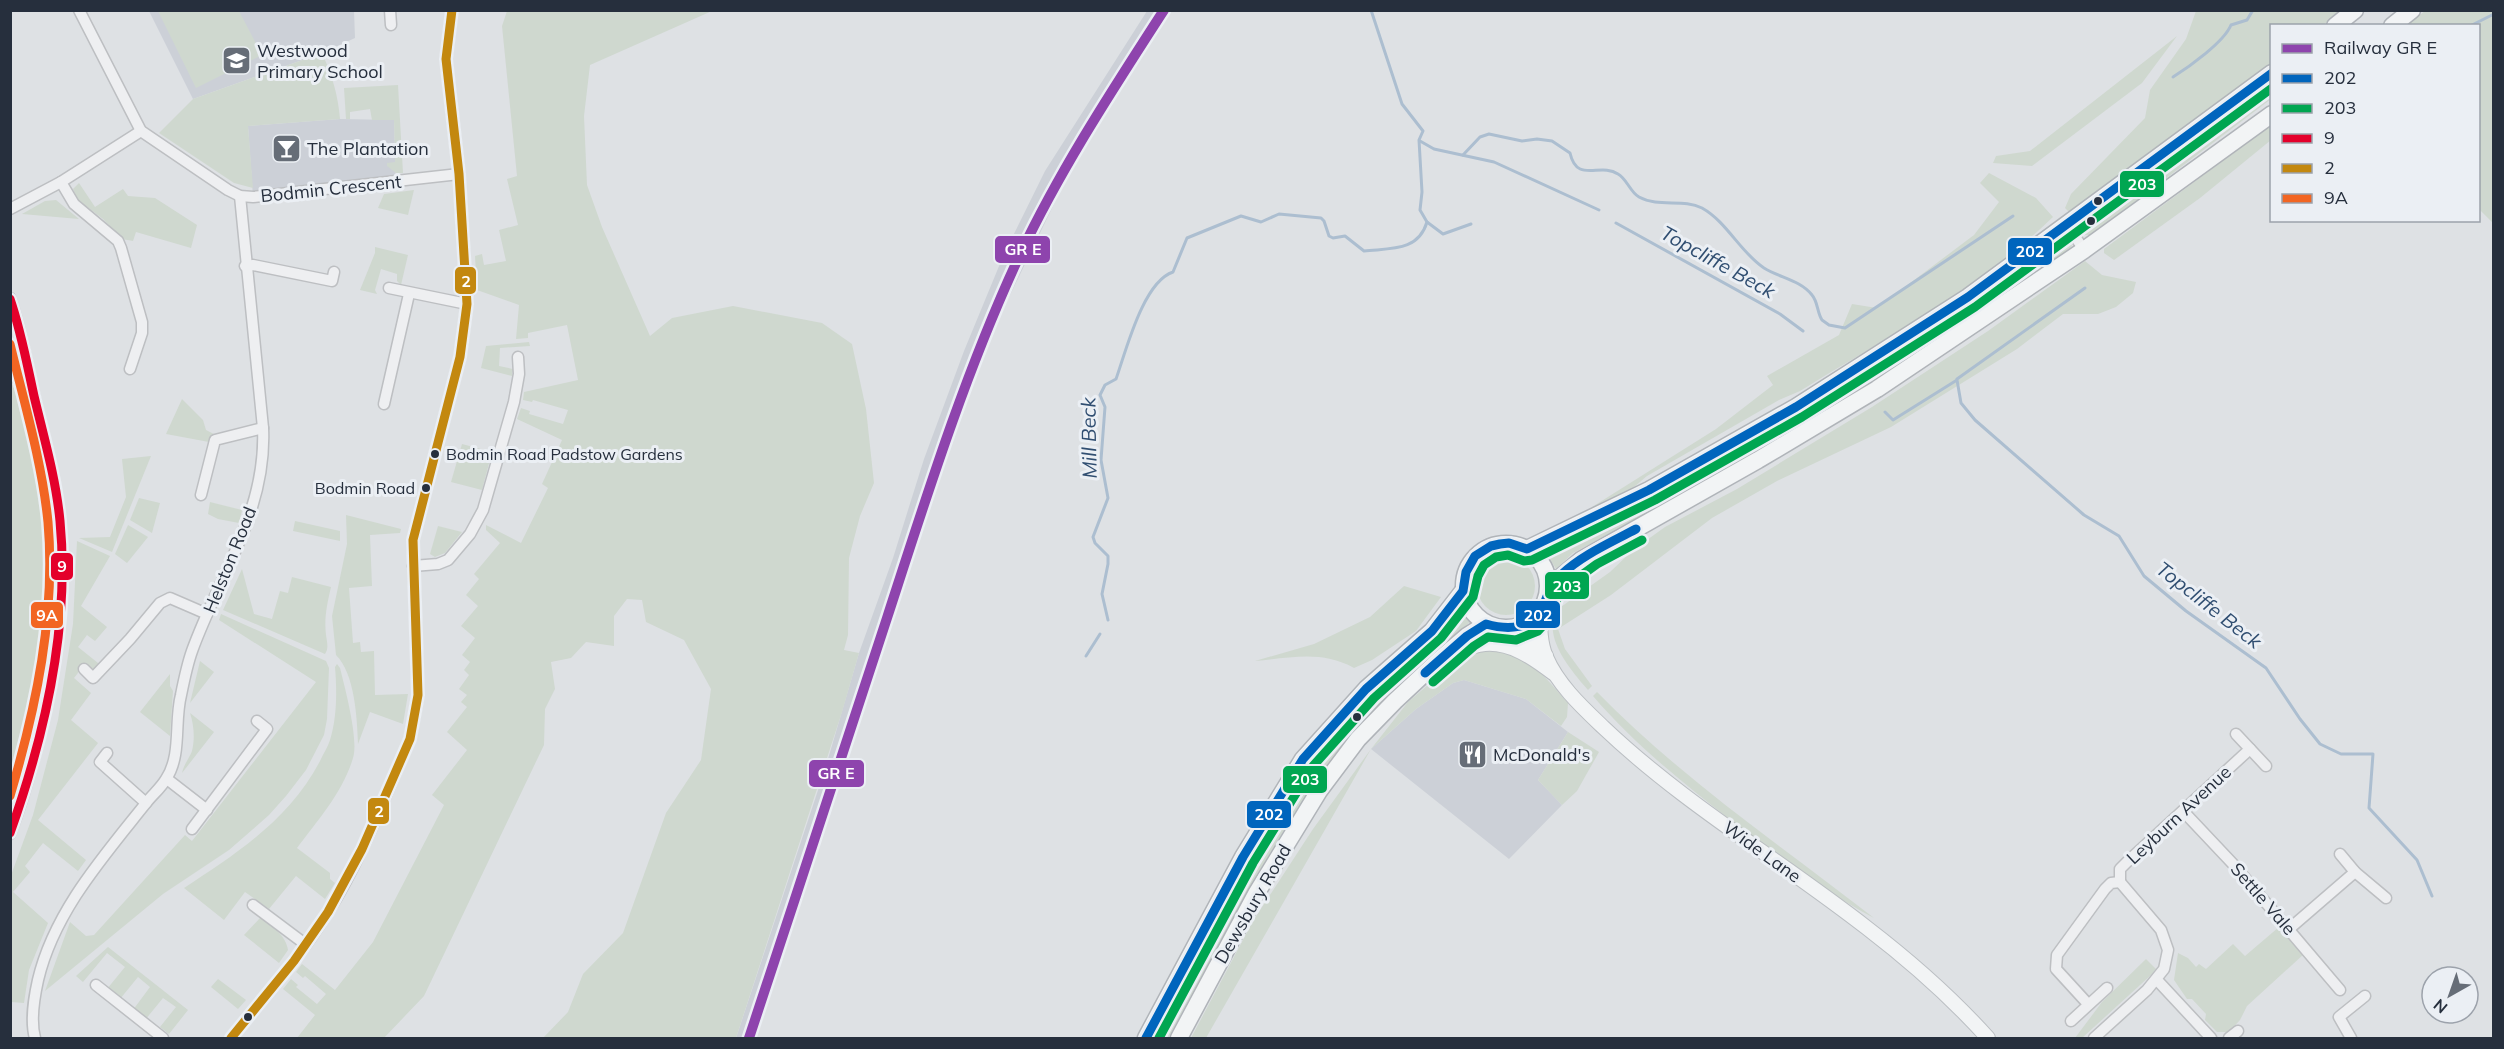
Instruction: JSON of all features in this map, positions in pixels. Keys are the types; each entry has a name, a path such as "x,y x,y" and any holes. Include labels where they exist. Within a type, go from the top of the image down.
{"highway":[{"path":"2338,24 2355,10"},
{"path":"2394,24 2412,10"},
{"path":"1540,612 1545,605 1549,587 1543,565 1527,549 1649,490 1796,407 1968,297 2068,226 2270,74"},
{"path":"1549,587 1581,560 1758,460 1877,389 2084,250 2270,115"},
{"name":"Dewsbury Road","path":"1146,1038 1243,857 1303,759 1366,689 1432,631 1464,591 1466,572 1475,556 1491,546 1509,543 1527,549"},
{"path":"1464,591 1467,604 1475,615 1492,626"},
{"name":"Dewsbury Road","path":"1179,1038 1256,894 1319,791 1358,739 1440,659 1467,636 1492,626 1521,626 1540,612"}],"main road":[{"name":"Wide Lane","path":"1540,612 1540,634 1546,656 1557,676 1583,708 1650,771 1867,928 1961,1008 1988,1038"},
{"name":"Wide Lane","path":"1492,626 1524,638 1546,656"},
{"path":"1440,659 1484,644 1500,646 1521,651 1557,676"}],"street":[{"name":"Bodmin Crescent","path":"79,10 141,131 240,196 253,197 459,174"},
{"path":"390,10 391,25"},
{"path":"231,1038 327,914 353,866 410,739 418,695 412,566 413,540 460,357 467,304 459,174 446,58 452,10"},
{"path":"10,209 61,182 141,131"},
{"path":"61,182 74,204 118,241 121,248 142,322 142,333 130,369"},
{"name":"Helston Road","path":"35,1038 33,1030 35,993 42,962 52,936 72,901 146,803 167,779 175,756 180,698 191,652 248,523 261,474 264,453 263,428 245,266 240,196"},
{"path":"2068,226 2084,250"},
{"path":"245,266 253,265 332,281 334,272"},
{"path":"389,288 409,294 467,304"},
{"path":"384,405 409,294"},
{"path":"10,298 52,468 60,525 61,582 50,675 31,767 10,834"},
{"path":"412,566 438,564 448,560 470,534 480,517 514,402 519,374 518,357"},
{"path":"10,366 39,416"},
{"path":"201,495 215,441 263,428"},
{"path":"84,669 93,678 160,603 170,598 207,614"},
{"path":"192,829 267,729 257,721"},
{"path":"2236,734 2266,766"},
{"name":"Leyburn Avenue","path":"2088,1004 2056,969 2057,956 2105,889 2111,883 2120,882 2120,869 2250,749"},
{"path":"107,753 100,762 146,803"},
{"path":"167,779 207,810"},
{"name":"Settle Vale","path":"2183,811 2233,864 2340,990"},
{"path":"2340,854 2355,872 2386,898"},
{"path":"2289,929 2355,872"},
{"path":"2094,1038 2157,980 2164,969 2168,950 2162,930 2120,882"},
{"path":"253,904 305,944"},
{"path":"2157,980 2211,1038"},
{"path":"96,985 163,1038"},
{"path":"2071,1021 2107,988"},
{"path":"2351,1038 2339,1017 2365,996"}],"shaded area":[{"name":"Westwood Primary School","path":"149,11 354,11 355,38 322,53 193,99"},
{"path":"158,11 239,11 262,55 196,88"},
{"path":"507,11 712,11 590,65 584,116 587,185 602,227 650,336 672,318 733,306 822,323 852,344 866,409 874,483 860,516 849,558 848,635 844,650 859,653 736,1038 543,1038 568,1012 583,974 623,933 666,813 701,760 711,689 684,640 646,622 642,600 627,599 614,616 614,646 586,642 571,658 551,662 555,689 545,709 544,745 424,996 384,1038 297,1038 315,1015 283,989 291,979 298,985 296,987 317,1004 326,994 305,976 303,978 296,972 302,964 335,990 373,942 444,805 432,795 467,750 447,732 467,707 461,702 467,695 459,689 469,675 464,670 470,662 462,655 475,638 461,626 478,606 466,595 479,579 474,574 500,543 486,530 486,525 521,543 548,488 542,484 562,440 517,419 521,408 530,411 529,414 563,424 568,410 533,400 532,402 523,400 524,392 578,380 567,325 528,333 528,338 516,339 519,305 477,290 475,256 482,254 484,265 506,261 499,230 518,225 507,179 517,176 502,26"},
{"path":"1147,11 1170,11 1127,75 1070,171 997,322 966,402 752,1038 736,1038 826,766 859,653 893,558 924,459 964,351 1004,254 1045,171"},
{"path":"2196,11 2343,11 2324,24 2270,24 2270,65 2082,207 2069,212 2065,208 2071,194 2145,118 2150,90 2186,39"},
{"path":"2425,11 2493,11 2493,223 2480,210 2480,24 2408,24"},
{"path":"2177,36 2142,83 2032,166 1993,163 1996,156 2030,151"},
{"path":"322,53 334,85 340,119 248,126 253,188 234,183 159,133 193,99"},
{"path":"2270,83 2270,100 2091,235 2084,235 2081,231 2086,222"},
{"path":"398,85 403,173 396,173 387,166 387,163 395,162 394,120 372,120 370,109 350,112 350,119 346,119 344,88"},
{"path":"340,119 394,120 396,183 253,197 248,126"},
{"path":"2270,126 2270,141 2200,198 2114,260 2104,253 2104,249"},
{"path":"1989,173 2036,198 2053,217 1995,267 1931,311 1800,391 1779,400 1647,476 1614,501 1607,505 1592,507 1716,429 1773,385 1767,376 1839,335 1852,304 1877,308 1974,235 1999,202 1980,183"},
{"path":"79,183 95,207 123,189 128,196 155,198 197,225 191,248 136,232 133,241 122,239 103,219 77,199 73,189"},
{"path":"414,190 408,215 378,208 384,194"},
{"path":"56,200 79,219 22,214 45,201"},
{"path":"2062,239 2070,241 2072,246 2062,256 1969,320 1811,422 1753,456 1573,553 1556,569 1544,549 1563,543 1805,409 1879,364"},
{"path":"375,247 408,255 401,285 397,281 397,274 381,269 375,290 377,294 360,290 375,253"},
{"path":"2085,261 2102,275 2136,282 2133,293 2116,307 2098,314 2063,314 2017,349 1891,427 1777,481 1712,518 1611,595 1558,629 1565,649 1592,686 1588,690 1577,678 1562,656 1555,640 1553,627 1558,609 1610,572 1633,550 1665,527 1737,489 1872,407 1988,331"},
{"path":"529,342 530,346 500,348 499,366 513,369 512,376 481,368 486,346"},
{"path":"11,382 35,440 43,470 53,531 54,594 48,641 26,740 11,793"},
{"path":"182,399 203,420 206,430 216,435 209,442 166,434"},
{"path":"462,444 492,452 482,490 451,482"},
{"path":"151,456 112,552 79,538 110,537 126,497 122,459"},
{"path":"139,498 160,503 152,533 130,520"},
{"path":"210,502 242,510 239,523 218,519 208,514"},
{"path":"346,515 401,529 400,533 370,535 372,586 349,588 353,643 360,642 361,652 374,651 375,695 408,694 403,724 370,712 358,744 354,697 347,673 336,655 332,616 347,544"},
{"path":"295,521 340,531 340,541 293,531"},
{"path":"128,525 148,537 127,563 115,554"},
{"path":"438,526 462,532 445,553 435,557 430,554"},
{"path":"77,541 110,556 81,606 107,627 95,641 87,635 78,647 103,667 99,673 85,664 74,678 91,693 71,720 98,743 38,820 86,860 78,871 43,843 25,866 30,872 13,892 48,923 29,970 24,1003 11,1002 10,878 33,815 58,720 73,624"},
{"path":"1506,557 1517,559 1530,570 1535,586 1533,597 1522,610 1506,615 1495,613 1482,602 1477,586 1479,575 1490,562"},
{"path":"242,569 254,614 272,619 280,591 288,593 292,577 331,587 327,605 325,654 223,610"},
{"path":"1404,586 1441,597 1416,631 1372,660 1354,668 1342,662 1318,657 1255,661 1314,644 1370,617"},
{"path":"1462,613 1470,622 1386,699 1348,741 1313,786 1255,878 1168,1038 1151,1038 1259,837 1317,754 1359,707 1433,642"},
{"path":"221,614 326,661 329,668 327,719 324,735 306,770 269,815 229,850 163,894 45,991 70,922 86,936 94,935 185,835 192,841 316,682 219,620"},
{"path":"1478,651 1509,654 1520,658 1539,672 1568,703 1567,717 1561,726 1526,699 1464,680 1453,683 1416,709 1371,749 1408,702 1456,661"},
{"path":"200,661 214,672 190,703"},
{"path":"337,664 340,668 351,714 354,739 353,758 336,794 297,848 330,873 330,879 335,883 325,899 296,876 269,909 245,892 224,920 184,888 260,834 293,801 308,782 327,748 332,732 336,704 335,667"},
{"path":"170,674 170,686 173,691 170,736 140,712"},
{"path":"1464,680 1526,699 1568,732 1538,780 1562,805 1509,859 1371,749 1416,709 1453,683"},
{"path":"1597,692 1662,753 1697,782 1874,918 1802,873 1696,793 1609,714 1593,696"},
{"path":"190,713 214,732 182,773 193,746 194,732"},
{"path":"1568,732 1599,752 1577,791 1562,805 1538,780"},
{"path":"1371,749 1206,1038 1191,1038 1253,921 1313,829"},
{"path":"260,918 278,931 287,945 288,950 279,963 244,935"},
{"path":"2279,927 2304,954 2247,1006 2240,1020 2229,1032 2217,1032 2205,1020 2206,1014 2192,999 2187,999 2174,980 2178,953 2188,958 2196,967 2199,964 2206,969 2233,944 2245,956"},
{"path":"108,947 188,1010 169,1034 160,1027 176,1007 163,998 145,1020 133,1010 150,987 138,977 120,999 107,989 125,967 107,953 83,982 76,976"},
{"path":"2146,959 2156,969 2151,975 2082,1038 2075,1038 2102,1002"},
{"path":"218,979 246,1000 238,1009 211,987"}],"waterway":[{"name":"Mill Beck","path":"1108,620 1102,594 1108,556 1095,543 1093,537 1108,498 1101,460 1105,407 1100,395 1105,385 1116,379 1144,303 1162,278 1173,272 1187,238 1241,216 1261,222 1279,214 1321,218 1329,236 1333,238 1345,236 1364,251 1402,247 1410,244 1423,232 1427,222 1420,210 1422,192 1419,140 1423,131 1402,104 1371,10"},
{"path":"2173,77 2214,46 2231,25 2247,20 2253,10"},
{"path":"2474,24 2494,14"},
{"path":"1463,155 1480,137 1489,134 1522,141 1537,139 1552,141 1570,153 1578,168 1590,171 1611,171 1618,174 1639,197 1655,202 1695,205 1702,208 1719,221 1755,261 1807,290 1814,298 1822,320 1829,325 1845,328 2013,216"},
{"name":"Topcliffe Beck","path":"1420,141 1434,149 1494,162 1599,210"},
{"path":"1427,222 1443,234 1471,224"},
{"name":"Topcliffe Beck","path":"1616,223 1780,314 1803,331"},
{"path":"1957,379 2085,288"},
{"name":"Topcliffe Beck","path":"1885,412 1893,420 1957,380 1961,403 1975,420 2084,515 2119,536 2144,576 2186,611 2266,668 2300,719 2320,744 2341,754 2373,754 2369,808 2417,860 2432,896"},
{"name":"Mill Beck","path":"1086,656 1100,634"}],"transit line":[{"name":"2","path":"231,1038 294,961 328,912 362,849 410,739 418,695 413,540 460,357 467,304 459,174 446,59 452,10"},
{"path":"749,1038 931,483 980,348 1017,261 1050,196 1105,102 1164,10"},
{"name":"202","path":"1146,1038 1243,857 1303,759 1366,689 1432,631 1463,591 1466,572 1475,556 1491,546 1500,544 1509,543 1527,549 1649,490 1796,407 1968,297 2270,74"},
{"name":"203","path":"1159,1038 1253,863 1313,766 1374,698 1441,638 1473,597 1478,576 1484,565 1496,557 1508,555 1524,561 1532,560 1655,500 1802,417 1975,307 2270,89"},
{"name":"9","path":"10,299 21,335 53,474 60,521 62,560 58,640 52,679 34,758 10,833"},
{"name":"9A","path":"10,344 42,477 50,557 42,660 36,695 10,796"},
{"name":"202","path":"1425,673 1467,636 1486,624 1511,627 1533,620 1539,615 1552,586 1561,575 1587,555 1636,529"},
{"name":"203","path":"1433,682 1474,646 1488,637 1516,640 1538,631 1550,618 1559,594 1568,585 1597,564 1642,540"}],"place":[{"name":"Westwood Primary School","path":"236,61"},
{"name":"The Plantation","path":"286,149"},
{"name":"Bodmin Road Padstow Gardens","path":"435,454"},
{"name":"Bodmin Road","path":"426,488"},
{"name":"McDonald's","path":"1472,755"}]}
